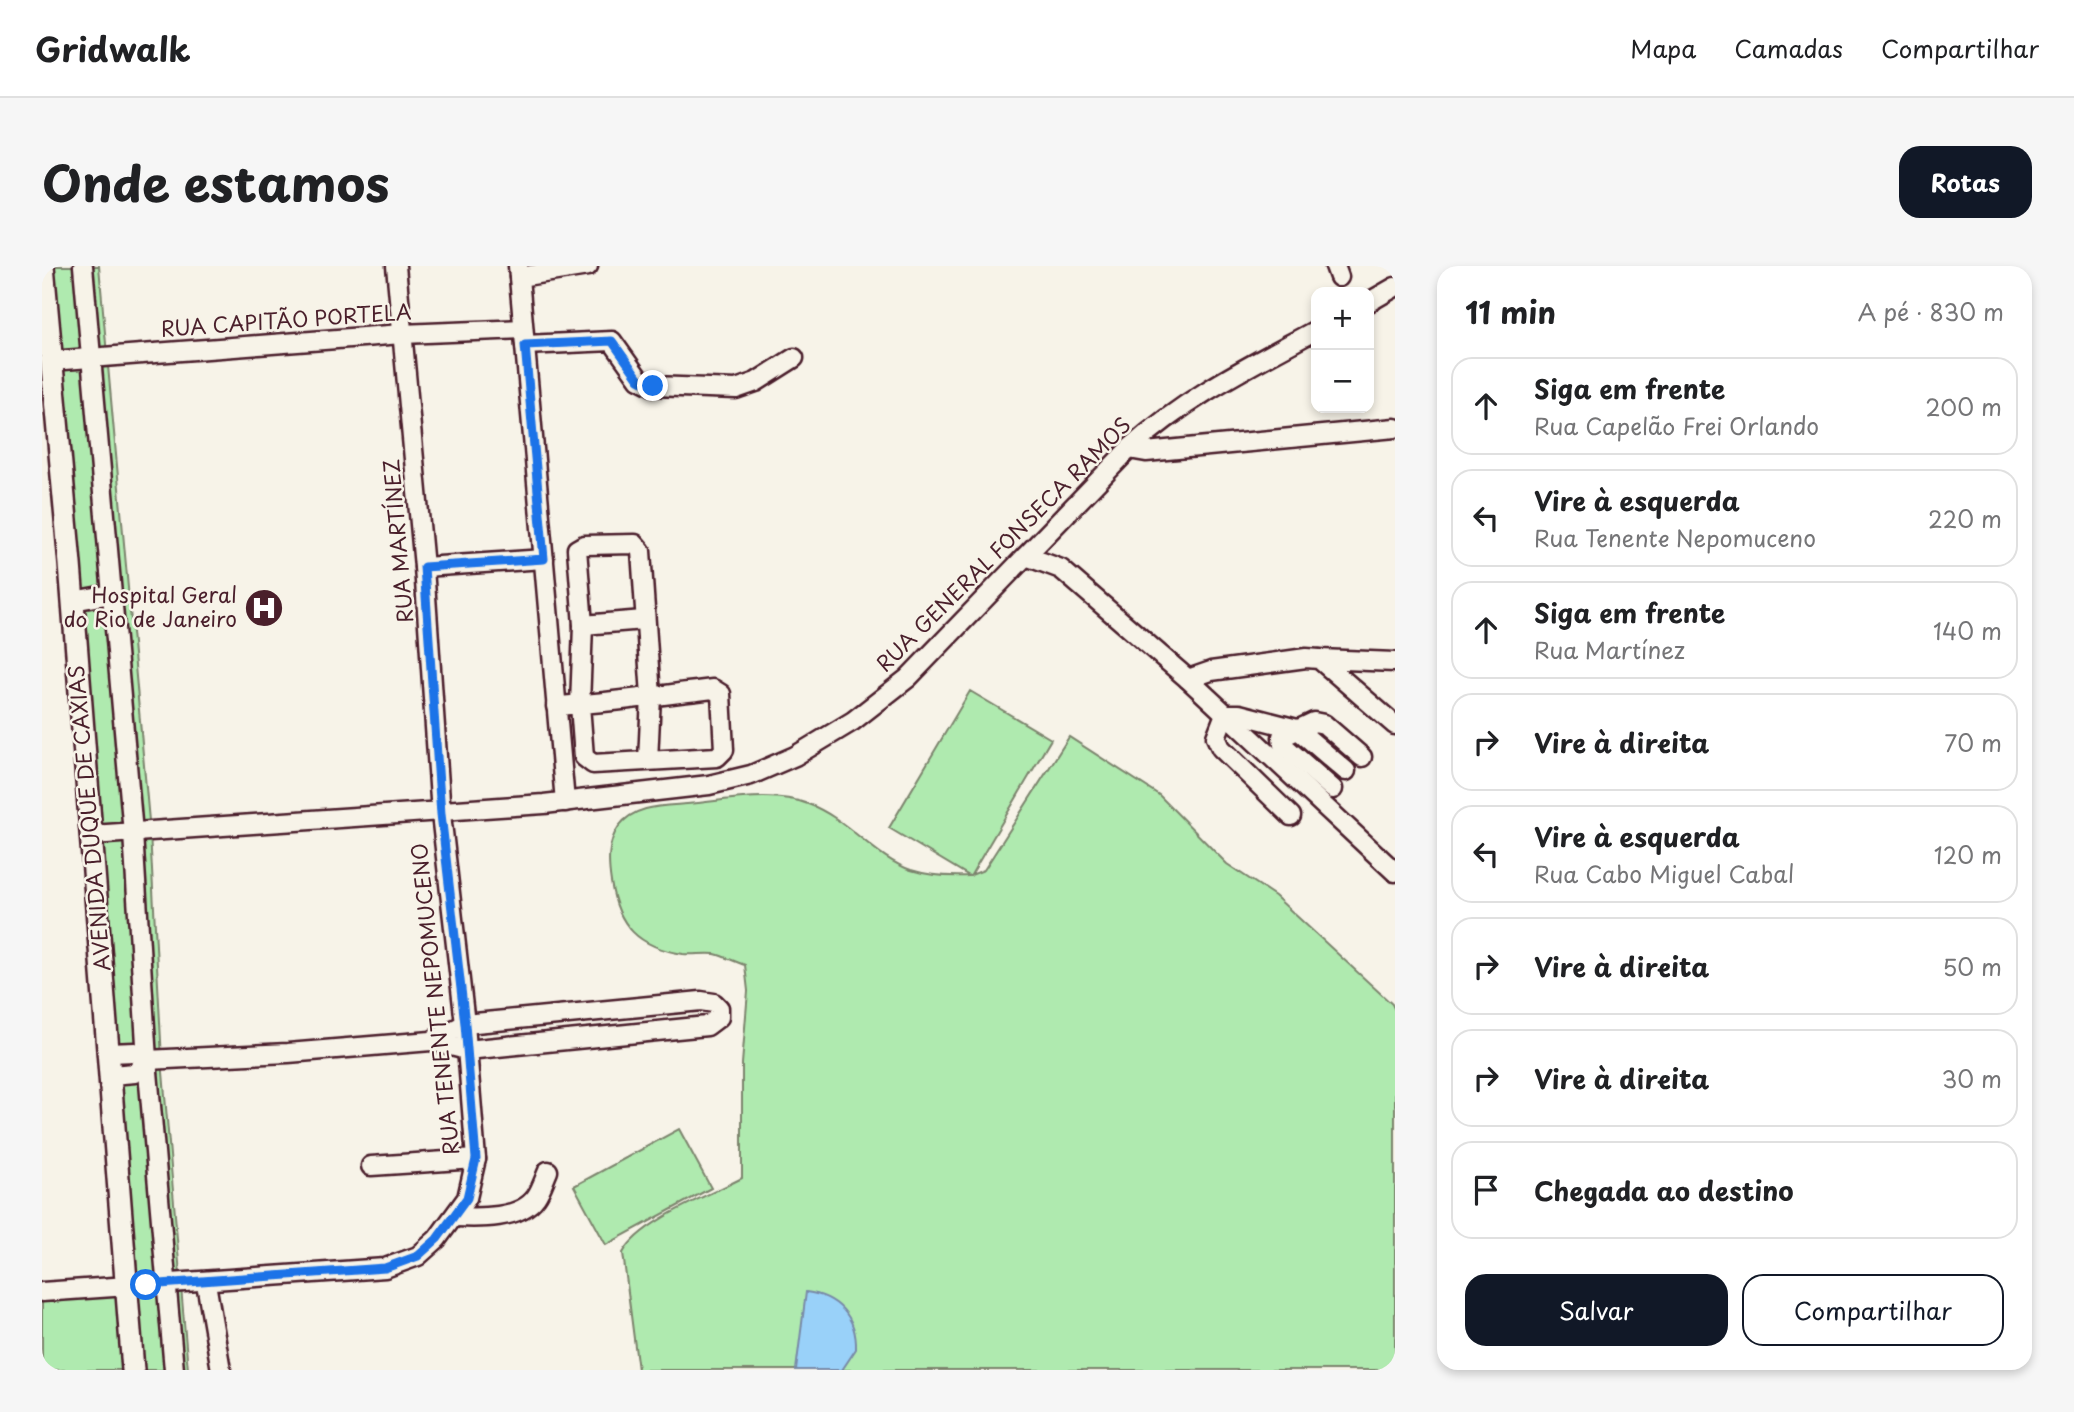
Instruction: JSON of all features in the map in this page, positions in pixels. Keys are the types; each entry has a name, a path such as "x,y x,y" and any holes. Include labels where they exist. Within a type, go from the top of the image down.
{"main road":[{"name":"AVENIDA DUQUE DE CAXIAS","path":"43,266 73,601 133,1370"}],"street":[{"path":"83,266 133,833 147,1060 173,1370"},
{"name":"RUA MARTÍNEZ","path":"396,266 424,567 441,814"},
{"path":"565,802 518,272 588,266"},
{"path":"1374,299 1395,287"},
{"name":"RUA GENERAL FONSECA RAMOS","path":"92,835 441,814 709,785 751,775 795,756 853,721 908,678 1053,531 1129,449 1164,417 1195,396 1311,333"},
{"name":"RUA CAPITÃO PORTELA","path":"51,361 402,334 524,337 612,341 639,379 653,386 736,388 756,382 794,358"},
{"path":"1129,449 1146,452 1395,428"},
{"path":"1053,531 1061,569"},
{"path":"556,706 580,705 650,696 713,689 719,691 724,750 717,757 648,761 593,764 587,762 580,705 583,625 577,549 584,545 635,544 640,547 650,696 648,761"},
{"path":"1026,556 1061,569 1188,679 1395,872"},
{"path":"424,567 544,559"},
{"path":"73,601 111,594"},
{"path":"583,625 643,621"},
{"path":"1188,679 1211,671 1306,657 1319,660 1395,662"},
{"path":"1319,660 1395,725"},
{"path":"1225,714 1239,714 1297,729 1346,771"},
{"path":"1225,714 1216,737 1221,748 1291,816"},
{"path":"1333,789 1280,742 1282,737 1314,722 1324,724 1362,757"},
{"name":"RUA TENENTE NEPOMUCENO","path":"42,1292 127,1285 206,1283 385,1268 418,1256 455,1217 467,1198 476,1159 465,1024 441,814"},
{"path":"109,1053 135,1052 147,1060 288,1053 432,1041 467,1050 707,1026 719,1017 719,1008 714,1003 701,1001 465,1024 432,1041"},
{"path":"589,1012 590,1038"},
{"path":"111,1075 135,1073 147,1060"},
{"path":"371,1166 476,1159"},
{"path":"455,1217 487,1218 524,1208 535,1199 548,1171"},
{"path":"206,1283 220,1370"}],"green space":[{"path":"42,266 99,266 150,832 162,1060 188,1370 42,1370 42,1292 124,1285"},
{"path":"970,691 1051,739 971,875 984,870 1069,737 1159,795 1227,864 1275,896 1392,1004 1395,1010 1395,1370 638,1370 623,1253 644,1230 742,1178 742,1064 748,991 745,965 715,954 667,951 642,940 633,932 619,911 614,897 609,868 612,839 626,819 641,810 748,798 779,798 794,800 822,810 885,856 911,870 940,876 969,876 889,828"},
{"path":"679,1129 711,1188 606,1245 574,1186"}],"water":[{"path":"806,1292 836,1303 849,1318 856,1349 842,1370 796,1370"}],"place":[{"name":"Hospital Geral do Rio de Janeiro","path":"264,608"}],"route":[{"path":"146,1285 206,1283 385,1268 418,1256 437,1239 467,1198 476,1159 465,1024 441,814 424,567 544,559 525,345 612,341 639,379 653,386"}]}
